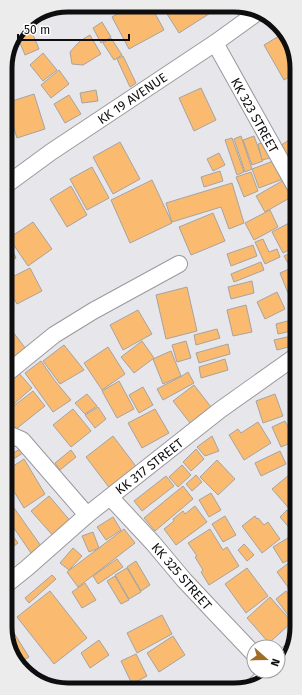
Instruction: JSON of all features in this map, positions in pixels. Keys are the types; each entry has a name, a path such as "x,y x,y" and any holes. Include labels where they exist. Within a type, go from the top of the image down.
{"street":[{"name":"KK 19 AVENUE","path":"12,181 51,152 215,44 253,16"},
{"name":"KK 323 STREET","path":"215,44 290,177"},
{"path":"12,369 54,335 179,264"},
{"name":"KK 317 STREET","path":"12,580 87,515 220,410 290,360"},
{"path":"12,436 22,440 87,515"},
{"name":"KK 325 STREET","path":"110,497 153,543 199,596 246,646"}],"building":[{"path":"121,12 154,12 164,30 129,49 112,17"},
{"path":"166,12 212,12 179,33"},
{"path":"102,22 111,37 101,43 93,28"},
{"path":"31,30 39,49 25,55 19,41 24,33"},
{"path":"90,35 101,54 83,65 72,64 70,52 80,41"},
{"path":"280,36 286,46 290,60 290,77 284,80 264,45"},
{"path":"111,38 122,55 114,60 103,43"},
{"path":"43,53 57,70 43,81 30,65"},
{"path":"123,56 136,83 130,87 117,59"},
{"path":"59,70 69,84 51,98 41,85"},
{"path":"201,88 216,120 194,131 179,98"},
{"path":"96,90 98,101 82,103 80,93"},
{"path":"34,94 45,129 17,138 12,122 12,101"},
{"path":"69,95 81,114 65,123 54,104"},
{"path":"241,136 252,169 245,172 234,139"},
{"path":"254,136 263,161 252,165 243,140"},
{"path":"232,138 244,172 237,175 225,140"},
{"path":"290,139 290,161 280,146"},
{"path":"120,142 140,179 113,194 93,157"},
{"path":"266,142 270,158 262,160 258,144"},
{"path":"219,153 225,165 213,171 207,159"},
{"path":"276,160 283,179 259,188 252,169"},
{"path":"92,167 109,198 87,210 70,179"},
{"path":"220,171 223,181 204,187 201,177"},
{"path":"251,172 258,191 244,197 236,177"},
{"path":"289,177 290,179 290,198 265,212 256,196"},
{"path":"152,180 172,223 130,243 111,200"},
{"path":"232,183 244,223 229,229 221,207 172,222 166,203"},
{"path":"71,186 87,215 67,227 50,199"},
{"path":"270,210 278,227 254,240 245,223"},
{"path":"213,213 225,241 191,255 179,227"},
{"path":"33,222 52,249 28,266 12,242 12,236"},
{"path":"290,223 290,250 283,253 272,232"},
{"path":"263,239 269,252 277,249 280,257 265,264 255,242"},
{"path":"253,245 257,256 231,266 227,254"},
{"path":"12,249 16,258 12,260"},
{"path":"290,253 290,265 289,265 284,256"},
{"path":"261,262 264,270 234,282 231,274"},
{"path":"30,268 42,291 17,304 12,295 12,277"},
{"path":"290,269 290,292 288,293 280,273"},
{"path":"252,281 254,293 231,299 228,287"},
{"path":"187,287 197,331 166,339 156,295"},
{"path":"277,292 285,309 265,319 257,302"},
{"path":"246,305 252,332 233,336 227,310"},
{"path":"138,310 152,334 123,350 110,325"},
{"path":"290,320 290,331 278,334 276,324"},
{"path":"217,329 220,338 196,345 194,335"},
{"path":"12,331 26,349 12,361"},
{"path":"290,336 290,347 277,350 274,340"},
{"path":"142,341 154,358 134,373 121,357"},
{"path":"186,341 191,358 177,362 172,345"},
{"path":"228,344 230,354 199,363 196,353"},
{"path":"64,345 84,370 60,384 43,361"},
{"path":"108,347 125,374 102,390 84,363"},
{"path":"171,351 181,376 163,384 153,359"},
{"path":"225,359 228,370 201,378 199,367"},
{"path":"41,361 71,400 53,412 25,373"},
{"path":"17,371 32,388 12,406 12,376"},
{"path":"188,372 194,383 163,400 157,389"},
{"path":"119,381 134,409 117,418 102,391"},
{"path":"194,385 211,407 190,423 173,401"},
{"path":"143,387 153,405 139,413 129,395"},
{"path":"33,391 45,406 16,429 12,424 12,407"},
{"path":"87,394 97,406 85,414 75,403"},
{"path":"275,394 283,416 263,423 256,401"},
{"path":"98,407 106,419 95,428 85,415"},
{"path":"73,409 91,431 71,447 53,425"},
{"path":"155,409 169,433 142,448 128,423"},
{"path":"285,421 290,431 290,443 281,447 272,427"},
{"path":"258,422 271,443 244,460 229,435 238,429 241,433"},
{"path":"113,436 138,469 111,490 86,457"},
{"path":"212,436 219,451 205,456 197,447"},
{"path":"20,449 23,453 12,460 12,454"},
{"path":"196,449 204,459 191,471 183,462"},
{"path":"71,450 76,457 60,470 55,463"},
{"path":"280,451 286,464 261,476 255,463"},
{"path":"24,459 45,494 24,508 12,488 12,467"},
{"path":"217,460 235,479 218,495 200,477"},
{"path":"182,465 191,475 178,487 169,477"},
{"path":"290,474 290,510 272,489"},
{"path":"196,475 202,482 192,491 186,484"},
{"path":"166,476 174,486 142,511 134,501"},
{"path":"183,486 193,499 155,531 144,518"},
{"path":"211,493 221,510 209,517 199,500"},
{"path":"49,496 73,524 56,539 31,511"},
{"path":"12,505 41,546 31,553 12,525"},
{"path":"195,506 207,522 176,545 164,529 183,511 185,514"},
{"path":"287,510 290,513 290,528 280,517"},
{"path":"225,516 236,535 223,542 212,524"},
{"path":"255,516 264,525 268,522 280,539 262,553 242,526"},
{"path":"113,517 121,530 106,540 97,527"},
{"path":"124,529 135,543 78,587 67,572"},
{"path":"210,529 223,550 227,547 239,566 209,585 201,572 203,570 195,557 197,556 188,543"},
{"path":"93,532 99,548 89,552 82,536"},
{"path":"12,535 18,543 12,547"},
{"path":"290,537 290,559 283,563 273,547"},
{"path":"244,544 254,555 247,561 238,550"},
{"path":"73,548 82,556 69,570 60,563"},
{"path":"117,559 123,567 98,584 93,576"},
{"path":"136,561 150,585 141,591 127,567"},
{"path":"290,562 290,590 277,572"},
{"path":"127,568 141,592 129,599 115,575"},
{"path":"247,568 268,596 246,613 225,584"},
{"path":"52,575 56,579 29,603 25,598"},
{"path":"115,576 129,600 121,604 107,581"},
{"path":"85,583 96,600 82,608 72,592"},
{"path":"50,591 87,638 54,664 17,617"},
{"path":"286,591 290,596 290,618 276,599"},
{"path":"270,597 290,620 290,624 273,639 265,639 247,618"},
{"path":"162,615 172,634 137,653 127,633"},
{"path":"12,630 29,657 24,660 14,642"},
{"path":"173,636 185,655 159,672 147,653"},
{"path":"99,640 109,655 90,668 81,653"},
{"path":"136,654 147,676 132,683 121,661"}]}
